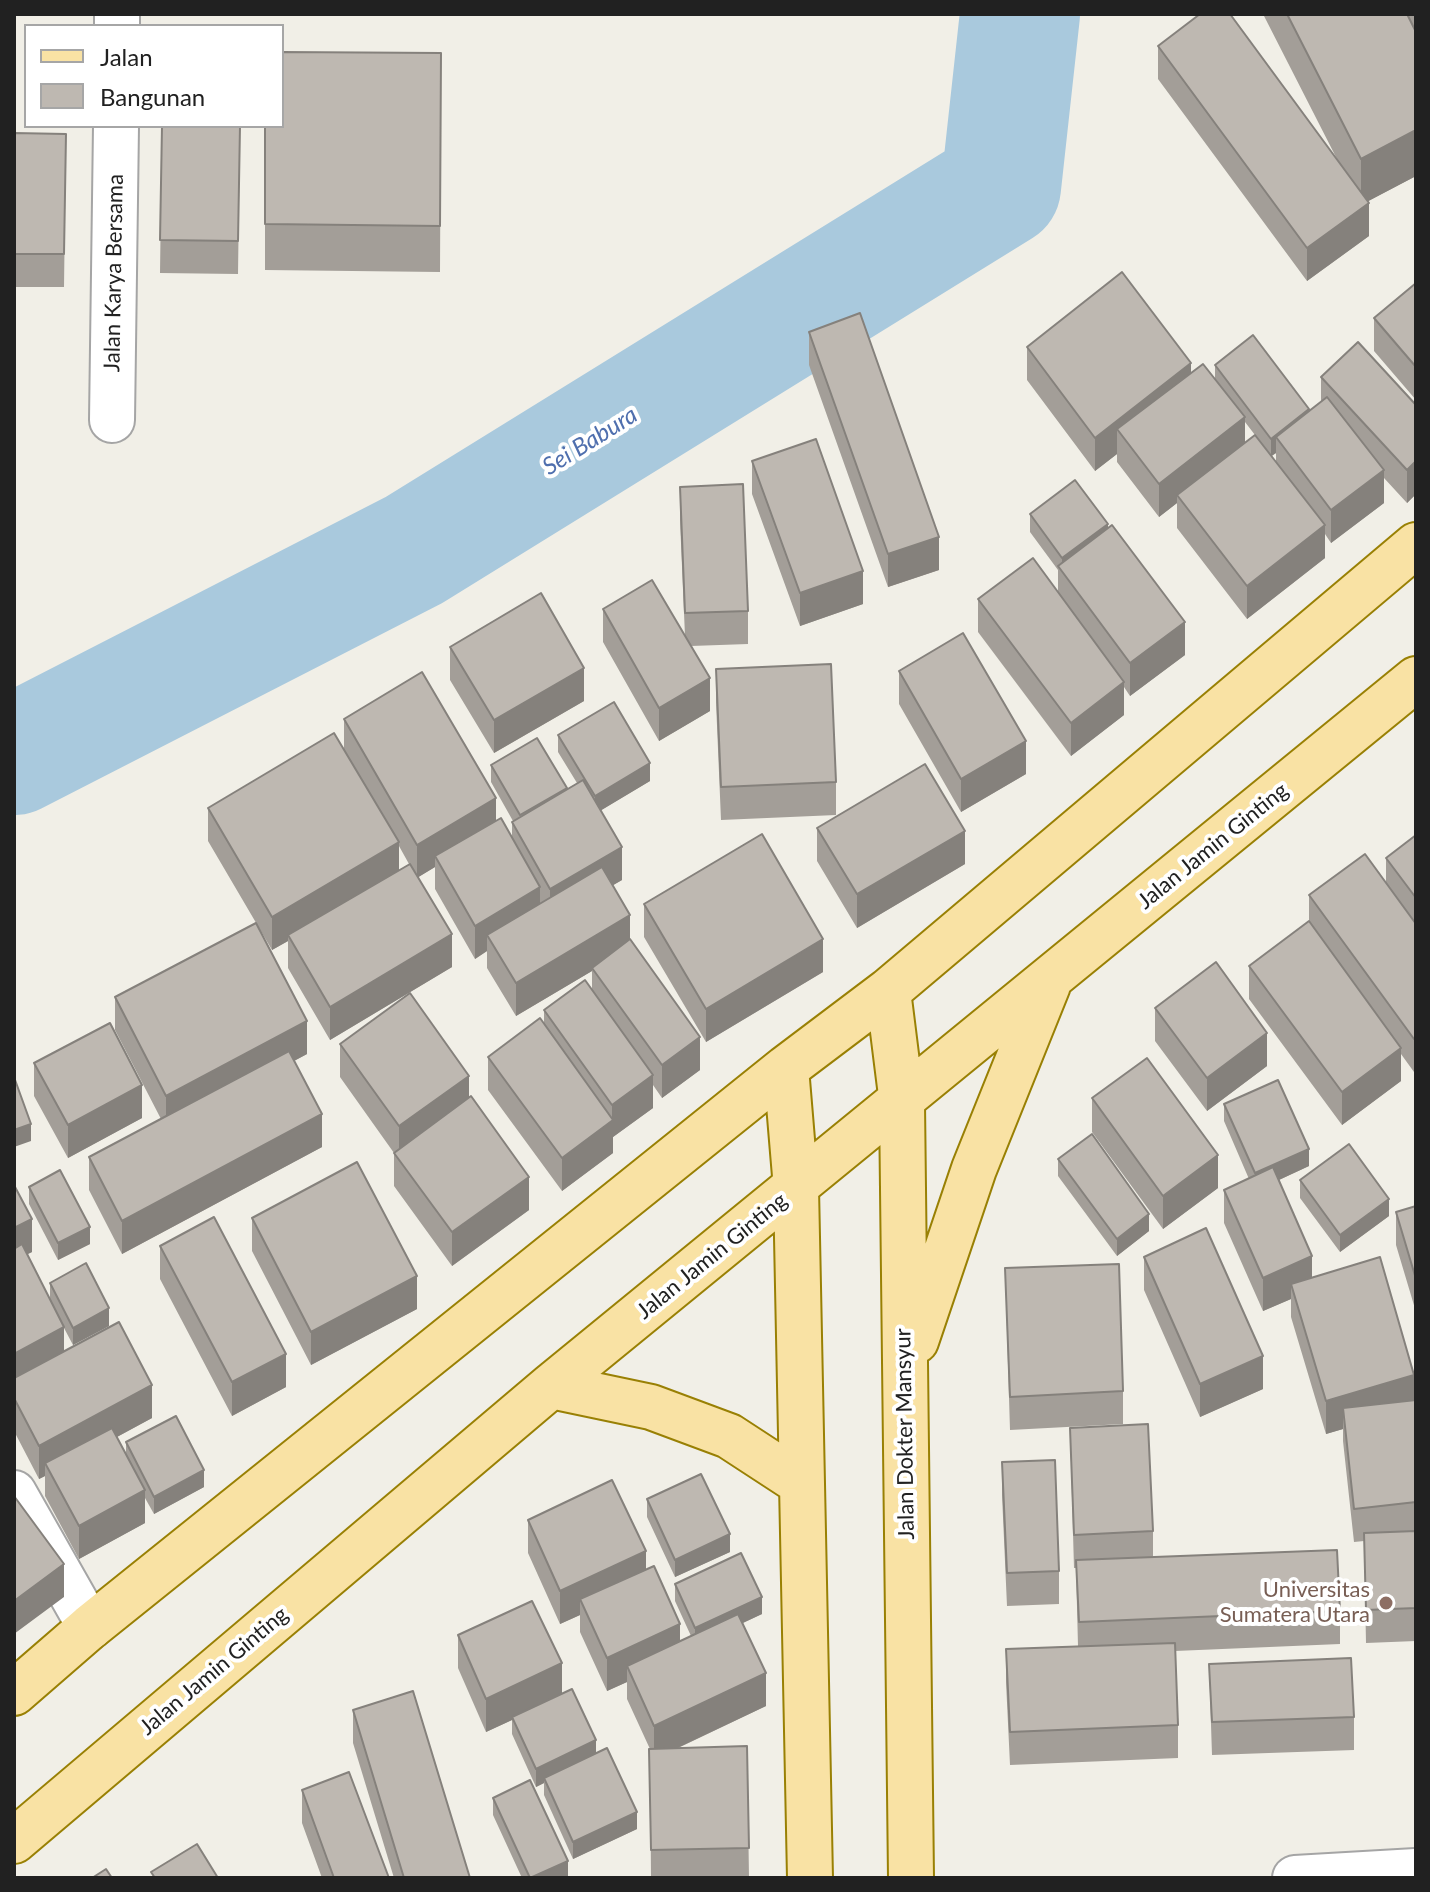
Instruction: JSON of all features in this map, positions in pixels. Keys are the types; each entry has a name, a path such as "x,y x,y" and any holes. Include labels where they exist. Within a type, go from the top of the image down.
{"main road":[{"path":"14,1693 90,1627 786,1068 888,991 1416,545"},
{"name":"Jalan Jamin Ginting","path":"14,1841 551,1386 902,1103 1416,679"},
{"path":"904,1379 979,1156 1050,979"},
{"name":"Jalan Dokter Mansyur","path":"888,991 902,1103 911,1878"},
{"path":"786,1068 796,1188 810,1878"},
{"path":"551,1386 651,1407 729,1436 801,1483"}],"street":[{"name":"Jalan Karya Bersama","path":"112,420 116,128"},
{"path":"14,1493 90,1627"},
{"path":"1295,1878 1416,1871"}],"building":[{"path":"1200,14 1230,14 1369,203 1307,248 1158,46"},
{"path":"1287,14 1407,14 1416,32 1416,130 1361,159"},
{"path":"284,52 441,53 440,226 265,224 265,128 284,128"},
{"path":"162,128 240,128 238,241 160,240"},
{"path":"14,133 66,134 64,254 14,254"},
{"path":"1122,272 1191,363 1095,438 1027,347"},
{"path":"1416,283 1416,367 1374,318"},
{"path":"860,313 939,537 888,554 809,332"},
{"path":"1253,335 1309,409 1271,439 1215,365"},
{"path":"1358,342 1416,405 1416,461 1407,470 1321,377"},
{"path":"1203,364 1245,417 1159,484 1117,429"},
{"path":"1327,397 1384,470 1331,510 1276,437"},
{"path":"1255,435 1325,525 1247,586 1177,495"},
{"path":"816,439 863,571 800,593 752,461"},
{"path":"1075,480 1108,524 1062,558 1030,514"},
{"path":"743,484 748,611 685,613 680,487"},
{"path":"1112,525 1185,622 1130,663 1058,566"},
{"path":"1033,558 1124,682 1071,723 978,599"},
{"path":"652,580 710,678 659,708 603,609"},
{"path":"541,593 584,668 494,720 450,647"},
{"path":"963,633 1026,741 961,779 899,671"},
{"path":"831,664 836,782 721,787 716,669"},
{"path":"422,672 496,798 417,845 344,719"},
{"path":"614,702 650,763 595,796 558,735"},
{"path":"334,733 399,842 272,917 208,808"},
{"path":"537,738 567,788 520,815 491,765"},
{"path":"925,764 965,831 857,894 817,828"},
{"path":"583,780 622,847 550,889 512,822"},
{"path":"501,818 540,887 475,926 435,856"},
{"path":"762,834 823,939 706,1009 644,904"},
{"path":"1416,835 1416,898 1386,858"},
{"path":"1365,854 1416,924 1414,1039 1309,895"},
{"path":"410,864 452,934 330,1007 288,935"},
{"path":"602,867 630,915 516,983 487,935"},
{"path":"1309,921 1401,1048 1342,1092 1249,966"},
{"path":"256,923 307,1021 166,1096 115,997"},
{"path":"630,939 700,1037 662,1065 592,968"},
{"path":"1216,962 1267,1033 1207,1078 1155,1008"},
{"path":"585,980 653,1075 612,1105 544,1010"},
{"path":"410,993 469,1076 399,1126 340,1044"},
{"path":"540,1018 613,1120 562,1158 488,1057"},
{"path":"110,1023 142,1085 68,1125 34,1063"},
{"path":"289,1051 322,1114 122,1221 89,1157"},
{"path":"1147,1058 1218,1155 1163,1196 1092,1098"},
{"path":"14,1077 31,1124 14,1130"},
{"path":"1278,1080 1309,1149 1255,1173 1224,1104"},
{"path":"471,1096 529,1177 452,1232 394,1153"},
{"path":"1092,1134 1149,1214 1117,1239 1058,1159"},
{"path":"1349,1144 1389,1199 1340,1235 1300,1180"},
{"path":"357,1162 417,1276 311,1332 252,1218"},
{"path":"1273,1167 1312,1256 1263,1278 1224,1190"},
{"path":"60,1170 90,1227 58,1243 29,1187"},
{"path":"14,1185 32,1219 14,1228"},
{"path":"1416,1206 1416,1279 1396,1212"},
{"path":"214,1217 286,1354 232,1382 160,1246"},
{"path":"1206,1228 1263,1356 1200,1384 1144,1257"},
{"path":"22,1244 64,1327 14,1354 14,1249"},
{"path":"1380,1257 1414,1375 1326,1401 1291,1284"},
{"path":"86,1263 109,1308 73,1328 50,1283"},
{"path":"1119,1264 1123,1391 1010,1397 1005,1268"},
{"path":"119,1322 152,1385 39,1446 14,1398 14,1378"},
{"path":"1416,1400 1416,1502 1354,1509 1343,1408"},
{"path":"176,1416 204,1470 154,1497 126,1442"},
{"path":"1148,1424 1153,1531 1074,1535 1070,1428"},
{"path":"112,1428 145,1490 79,1526 45,1463"},
{"path":"1055,1460 1059,1571 1007,1573 1002,1462"},
{"path":"701,1474 730,1534 675,1560 647,1499"},
{"path":"612,1480 646,1551 560,1591 528,1520"},
{"path":"14,1496 64,1564 14,1601"},
{"path":"1416,1531 1416,1608 1366,1610 1364,1533"},
{"path":"1337,1550 1340,1611 1079,1622 1076,1560"},
{"path":"741,1553 762,1597 695,1628 675,1584"},
{"path":"654,1566 680,1624 607,1658 580,1599"},
{"path":"532,1601 562,1663 486,1699 458,1635"},
{"path":"738,1614 766,1673 654,1726 627,1666"},
{"path":"1175,1643 1178,1725 1010,1732 1006,1649"},
{"path":"1351,1658 1354,1717 1212,1722 1209,1664"},
{"path":"572,1689 596,1740 536,1769 512,1717"},
{"path":"413,1691 470,1878 404,1878 353,1710"},
{"path":"747,1746 749,1848 651,1850 649,1749"},
{"path":"607,1748 637,1812 573,1842 544,1778"},
{"path":"349,1772 389,1878 334,1878 302,1790"},
{"path":"530,1780 568,1861 530,1878 493,1798"},
{"path":"197,1844 218,1878 155,1878 151,1872"},
{"path":"106,1869 112,1878 92,1878"}],"waterway":[{"name":"Sei Babura","path":"14,755 414,550 1001,187 1020,14"}],"place":[{"name":"Universitas Sumatera Utara","path":"1386,1603"}]}
